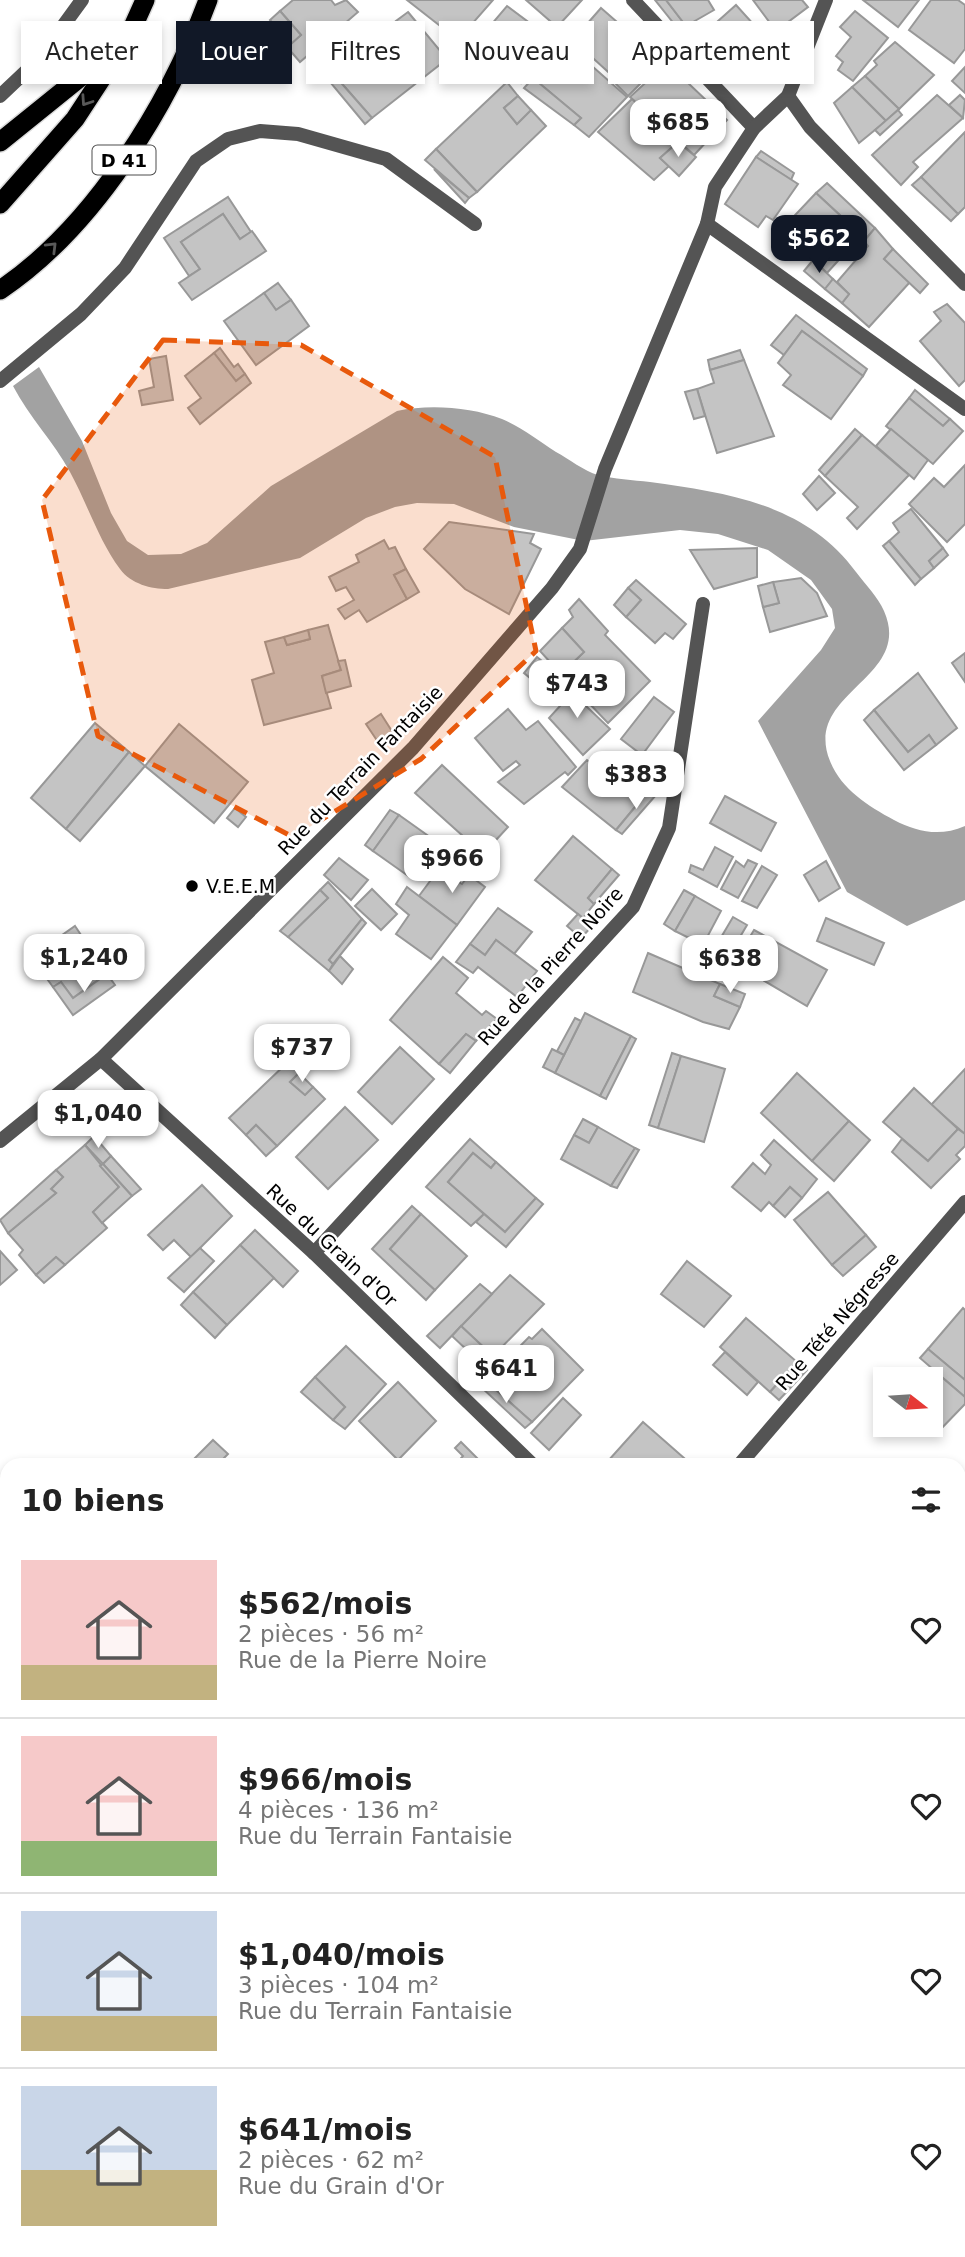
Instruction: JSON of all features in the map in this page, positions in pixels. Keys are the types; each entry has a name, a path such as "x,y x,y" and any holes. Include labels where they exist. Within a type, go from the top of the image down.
{"highway":[{"path":"136,21 145,0"},
{"name":"D 41","path":"0,290 26,272 105,188 171,82 208,0"},
{"path":"0,142 71,84"},
{"path":"0,204 75,118 98,84"},
{"path":"0,296 26,272"}],"street":[{"path":"0,96 39,60 82,0"},
{"path":"633,0 754,128"},
{"path":"826,0 788,96 810,127 965,284"},
{"name":"Rue du Terrain Fantaisie","path":"0,1141 101,1059 413,748 552,588 580,549 605,469 707,225 715,187 754,128 788,96"},
{"path":"0,382 81,314 125,268 196,161 228,139 260,131 298,134 386,159 475,224"},
{"path":"707,225 965,409"},
{"name":"Rue de la Pierre Noire","path":"314,1253 633,907 669,828 703,604"},
{"name":"Rue du Grain d'Or","path":"101,1059 314,1253 526,1458"},
{"name":"Rue Tété Négresse","path":"745,1458 965,1202"}],"highlighted area":[{"path":"163,340 301,345 495,457 536,651 421,759 293,837 98,736 42,500"}],"shaded area":[{"path":"39,367 82,441 111,513 127,541 148,555 181,554 207,543 271,486 397,411 436,407 464,409 502,419 598,475 736,497 764,506 814,531 836,549 875,596 884,611 889,634 884,653 873,670 843,701 831,718 826,738 830,761 848,788 865,803 894,820 929,832 965,826 965,900 907,926 847,892 758,721 821,650 835,628 832,609 811,580 768,550 718,534 680,530 584,541 514,527 454,504 417,503 395,507 366,518 300,558 168,589 148,587 136,582 120,569 99,534 70,472 13,386"}],"building":[{"path":"293,0 331,0 335,5 346,0 358,12 348,21 306,21 306,57 300,62 292,53 292,43 301,35 292,21 280,11"},
{"path":"407,0 493,0 475,21 439,21 439,25"},
{"path":"526,0 582,0 563,21 550,21"},
{"path":"655,0 666,0 682,21 672,21"},
{"path":"666,0 708,0 714,10 695,21 682,21"},
{"path":"753,0 802,0 808,7 789,21 769,21"},
{"path":"863,0 919,0 898,27"},
{"path":"931,0 958,0 965,5 965,49 954,63 909,30"},
{"path":"736,5 750,21 718,21"},
{"path":"507,6 527,21 494,21"},
{"path":"601,8 616,21 608,21 608,72 594,59 594,21 590,21"},
{"path":"280,11 289,21 271,21"},
{"path":"855,11 888,38 853,81 838,70 843,62 836,56 851,37 840,27"},
{"path":"408,12 415,21 396,21"},
{"path":"292,25 301,35 292,43"},
{"path":"425,32 439,49 439,65 425,76"},
{"path":"895,42 934,75 899,109 865,76 877,65 874,61"},
{"path":"965,67 965,93 952,81"},
{"path":"594,68 608,80 608,84 612,84 627,97 589,137 574,125 581,118 540,84 594,84"},
{"path":"865,76 899,109 886,121 852,87"},
{"path":"332,84 342,84 372,118 365,124"},
{"path":"342,84 415,84 372,118"},
{"path":"505,84 509,84 518,96 504,108 517,124 531,110 546,126 477,192 436,149"},
{"path":"528,84 540,84 581,118 574,125 524,88"},
{"path":"616,84 640,84 628,96"},
{"path":"644,84 689,84 727,120 694,155 630,97"},
{"path":"852,87 886,121 859,143 834,103"},
{"path":"937,95 963,118 913,162 918,167 901,185 872,155"},
{"path":"960,95 965,100 963,118 949,105"},
{"path":"518,96 531,110 517,124 504,108"},
{"path":"632,99 678,142 660,158 669,166 654,180 598,132"},
{"path":"898,110 902,115 880,135 875,130"},
{"path":"965,132 965,207 958,214 921,177"},
{"path":"678,142 696,157 679,176 660,158"},
{"path":"436,149 477,192 469,198 425,160"},
{"path":"761,151 794,173 791,180 756,157"},
{"path":"756,157 798,184 773,220 766,216 758,227 725,204"},
{"path":"434,169 469,198 465,203"},
{"path":"921,177 958,214 951,221 912,185"},
{"path":"827,183 875,228 866,239 816,193"},
{"path":"816,193 858,232 842,249 846,252 827,273 782,229"},
{"path":"228,197 251,232 240,239 223,214 181,242 200,269 189,276 164,238"},
{"path":"223,214 240,239 252,231 266,251 192,300 179,283 200,269 181,242"},
{"path":"875,228 893,249 884,259 910,282 869,327 842,303 849,294 837,282 868,246 864,241"},
{"path":"893,249 928,284 920,293 884,259"},
{"path":"813,260 833,279 825,289 804,271"},
{"path":"833,279 849,294 842,303 825,289"},
{"path":"278,283 291,300 276,310 264,293"},
{"path":"264,293 276,310 291,300 309,326 256,365 224,321"},
{"path":"947,304 965,323 965,380 959,386 920,341 941,321 934,312"},
{"path":"796,315 867,369 863,376 802,331 784,355 771,345"},
{"path":"802,331 863,376 831,419 783,385 791,375 778,363"},
{"path":"220,348 234,367 238,364 245,374 236,381 214,353"},
{"path":"740,350 744,360 710,370 708,360"},
{"path":"214,353 236,381 245,374 251,383 200,424 188,408 201,398 185,376"},
{"path":"166,356 173,400 142,405 139,391 154,387 149,359"},
{"path":"744,360 774,436 717,453 697,389 714,383 710,370"},
{"path":"697,389 705,416 694,419 685,392"},
{"path":"915,390 950,419 943,426 909,398"},
{"path":"909,398 943,426 950,419 963,431 933,464 886,426"},
{"path":"855,429 862,435 825,476 819,470"},
{"path":"891,429 928,460 914,479 876,446"},
{"path":"862,435 909,475 857,529 847,518 858,507 825,476"},
{"path":"965,465 965,524 947,542 909,504 934,478 944,487"},
{"path":"819,476 835,493 817,510 803,494"},
{"path":"911,509 943,548 929,561 934,568 921,579 889,541 899,532 893,523"},
{"path":"449,522 534,534 530,543 541,549 509,614 465,589 424,549"},
{"path":"384,540 389,549 395,547 406,569 394,575 407,599 367,622 359,610 345,619 338,609 354,600 346,587 336,591 329,577 359,562 356,555"},
{"path":"889,541 921,579 915,585 883,546"},
{"path":"757,548 757,577 714,589 690,550"},
{"path":"943,548 948,555 934,568 929,561"},
{"path":"406,569 419,592 407,599 394,575"},
{"path":"801,578 817,593 827,616 770,632 763,607 779,603 773,582"},
{"path":"636,580 686,624 673,639 665,633 655,643 626,617 641,600 628,588"},
{"path":"773,582 779,603 763,607 758,586"},
{"path":"628,588 641,600 626,617 614,605"},
{"path":"579,599 608,631 605,635 650,681 608,723 561,674 584,652 562,628 573,617 569,610"},
{"path":"328,625 341,670 322,676 331,708 264,725 252,680 274,673 265,642 284,637 287,645 310,639 308,630"},
{"path":"562,628 584,652 561,674 540,651"},
{"path":"308,630 310,639 287,645 284,637"},
{"path":"965,653 965,682 952,663"},
{"path":"537,657 554,671 541,687 524,673"},
{"path":"345,660 351,686 326,693 322,676 341,670 338,661"},
{"path":"918,673 957,728 936,745 929,735 908,752 874,710"},
{"path":"562,683 610,729 583,755 549,718 561,705 551,693"},
{"path":"654,697 674,712 642,755 621,739"},
{"path":"508,709 526,730 538,721 576,767 568,775 565,772 524,804 498,782 520,765 516,761 503,771 475,738"},
{"path":"874,710 908,752 929,735 936,745 904,770 864,720"},
{"path":"381,714 395,736 380,745 366,724"},
{"path":"95,723 129,752 66,829 31,798"},
{"path":"179,724 248,782 214,823 145,766"},
{"path":"129,752 145,766 80,841 66,829"},
{"path":"621,758 654,784 616,830 562,787 587,760 606,775"},
{"path":"442,765 508,827 483,854 415,793"},
{"path":"650,789 656,795 622,834 616,830"},
{"path":"725,796 776,823 761,851 710,823"},
{"path":"235,808 246,817 238,827 227,818"},
{"path":"390,810 399,815 373,851 365,845"},
{"path":"399,815 451,852 446,861 432,851 411,878 373,851"},
{"path":"573,836 612,869 588,898 594,904 583,918 535,880"},
{"path":"715,847 733,857 717,887 689,872 691,865 703,870"},
{"path":"339,858 368,880 351,900 324,875"},
{"path":"748,860 757,864 738,898 721,889 736,861 744,867"},
{"path":"826,861 840,888 819,901 804,875"},
{"path":"762,866 777,875 757,908 742,901"},
{"path":"439,869 462,884 469,875 485,887 457,925 419,896"},
{"path":"612,869 619,875 594,904 588,898"},
{"path":"328,882 362,919 329,960 333,964 329,971 288,937 328,898 320,890"},
{"path":"407,887 457,925 431,959 396,934 409,915 396,904"},
{"path":"372,889 397,914 381,930 355,906"},
{"path":"320,890 328,898 288,937 280,931"},
{"path":"684,890 695,896 675,931 664,924"},
{"path":"695,896 721,911 703,945 675,931"},
{"path":"498,908 532,932 514,954 496,940 485,955 470,944"},
{"path":"578,914 592,926 581,938 567,926"},
{"path":"733,917 747,925 727,959 713,951"},
{"path":"826,918 884,943 874,965 817,941"},
{"path":"362,919 366,923 333,964 329,960"},
{"path":"75,926 107,974 73,998 61,982 53,987 31,957"},
{"path":"754,930 827,970 807,1006 751,973 759,958 742,950"},
{"path":"496,940 537,971 517,997 478,967 473,973 456,962 470,944 485,955"},
{"path":"742,950 759,958 751,973 734,964"},
{"path":"648,953 720,984 714,996 740,1007 729,1029 703,1022 633,992"},
{"path":"340,956 353,969 342,984 329,971"},
{"path":"443,957 468,978 456,993 482,1015 486,1011 497,1019 476,1041 466,1034 439,1064 390,1020"},
{"path":"107,974 115,985 73,1015 53,987 61,982 73,998"},
{"path":"720,984 745,994 740,1007 714,996"},
{"path":"585,1013 631,1036 600,1096 555,1073"},
{"path":"575,1018 581,1021 564,1055 557,1051"},
{"path":"466,1034 476,1041 450,1073 439,1064"},
{"path":"631,1036 636,1039 606,1099 600,1096"},
{"path":"400,1047 434,1079 392,1124 358,1092"},
{"path":"552,1049 564,1055 555,1073 543,1067"},
{"path":"672,1053 681,1056 658,1128 649,1125"},
{"path":"681,1056 725,1069 704,1142 658,1128"},
{"path":"288,1062 299,1073 290,1082 305,1095 313,1087 325,1099 277,1146 256,1125 246,1135 229,1118"},
{"path":"965,1069 965,1134 931,1105"},
{"path":"299,1073 313,1087 305,1095 290,1082"},
{"path":"797,1073 849,1121 812,1161 761,1113"},
{"path":"914,1088 958,1129 928,1161 883,1122"},
{"path":"345,1107 378,1140 328,1189 296,1157"},
{"path":"583,1119 598,1127 589,1143 574,1135"},
{"path":"849,1121 870,1140 834,1181 812,1161"},
{"path":"256,1125 277,1146 266,1156 246,1135"},
{"path":"598,1127 635,1148 611,1186 561,1159 574,1135 589,1143"},
{"path":"958,1129 965,1134 965,1146 956,1155 960,1159 931,1188 892,1152 902,1139 928,1161"},
{"path":"94,1136 111,1156 103,1164 85,1145"},
{"path":"470,1139 496,1162 491,1168 473,1153 448,1182 484,1214 471,1226 426,1187"},
{"path":"774,1140 817,1179 802,1198 790,1187 773,1206 769,1202 761,1211 732,1187 753,1163 765,1174 771,1165 761,1155"},
{"path":"85,1145 119,1187 93,1212 107,1228 65,1265 56,1257 36,1275 19,1255 23,1250 8,1233 56,1193 51,1189 63,1177 56,1170"},
{"path":"635,1148 639,1150 617,1188 611,1186"},
{"path":"473,1153 491,1168 496,1162 536,1198 505,1232 448,1182"},
{"path":"111,1156 141,1189 132,1196 103,1164"},
{"path":"103,1164 132,1196 102,1223 93,1212 119,1187 100,1166"},
{"path":"56,1170 63,1177 51,1189 56,1193 8,1233 0,1220"},
{"path":"202,1185 232,1216 191,1257 174,1240 163,1250 148,1235"},
{"path":"790,1187 802,1198 785,1217 773,1206"},
{"path":"828,1192 866,1235 832,1265 794,1220"},
{"path":"536,1198 543,1204 506,1247 476,1222 484,1214 505,1232"},
{"path":"412,1206 421,1214 390,1249 435,1290 426,1300 372,1249"},
{"path":"421,1214 467,1256 435,1290 390,1249"},
{"path":"255,1230 298,1271 283,1287 240,1245"},
{"path":"866,1235 876,1247 843,1276 832,1265"},
{"path":"240,1245 274,1278 227,1325 193,1292"},
{"path":"200,1248 214,1261 184,1292 168,1278"},
{"path":"0,1251 17,1270 0,1285"},
{"path":"56,1257 65,1265 44,1283 36,1275"},
{"path":"687,1261 731,1296 704,1327 661,1294"},
{"path":"510,1275 544,1304 493,1356 461,1326"},
{"path":"480,1284 492,1294 440,1348 427,1336"},
{"path":"193,1292 227,1325 215,1338 181,1305"},
{"path":"963,1308 965,1310 965,1380 928,1349"},
{"path":"746,1318 797,1362 770,1392 720,1347"},
{"path":"461,1326 493,1356 484,1366 452,1336"},
{"path":"542,1329 583,1370 532,1422 486,1381 529,1337 532,1339"},
{"path":"346,1346 386,1384 345,1429 333,1420 345,1407 315,1377"},
{"path":"928,1349 965,1380 965,1397 943,1378 943,1367 930,1367 920,1358"},
{"path":"725,1352 758,1382 747,1395 713,1365"},
{"path":"797,1362 807,1370 779,1400 770,1392"},
{"path":"315,1377 345,1407 333,1420 301,1392"},
{"path":"943,1378 965,1397 965,1404 943,1427"},
{"path":"486,1381 532,1422 525,1428 480,1386"},
{"path":"398,1382 436,1421 400,1458 396,1458 359,1421"},
{"path":"563,1398 581,1415 549,1450 531,1433"},
{"path":"643,1422 684,1458 611,1458"},
{"path":"213,1440 228,1454 224,1458 195,1458"},
{"path":"461,1442 477,1458 461,1458 463,1456 455,1448"}],"place":[{"name":"V.E.E.M","path":"192,886"}]}
